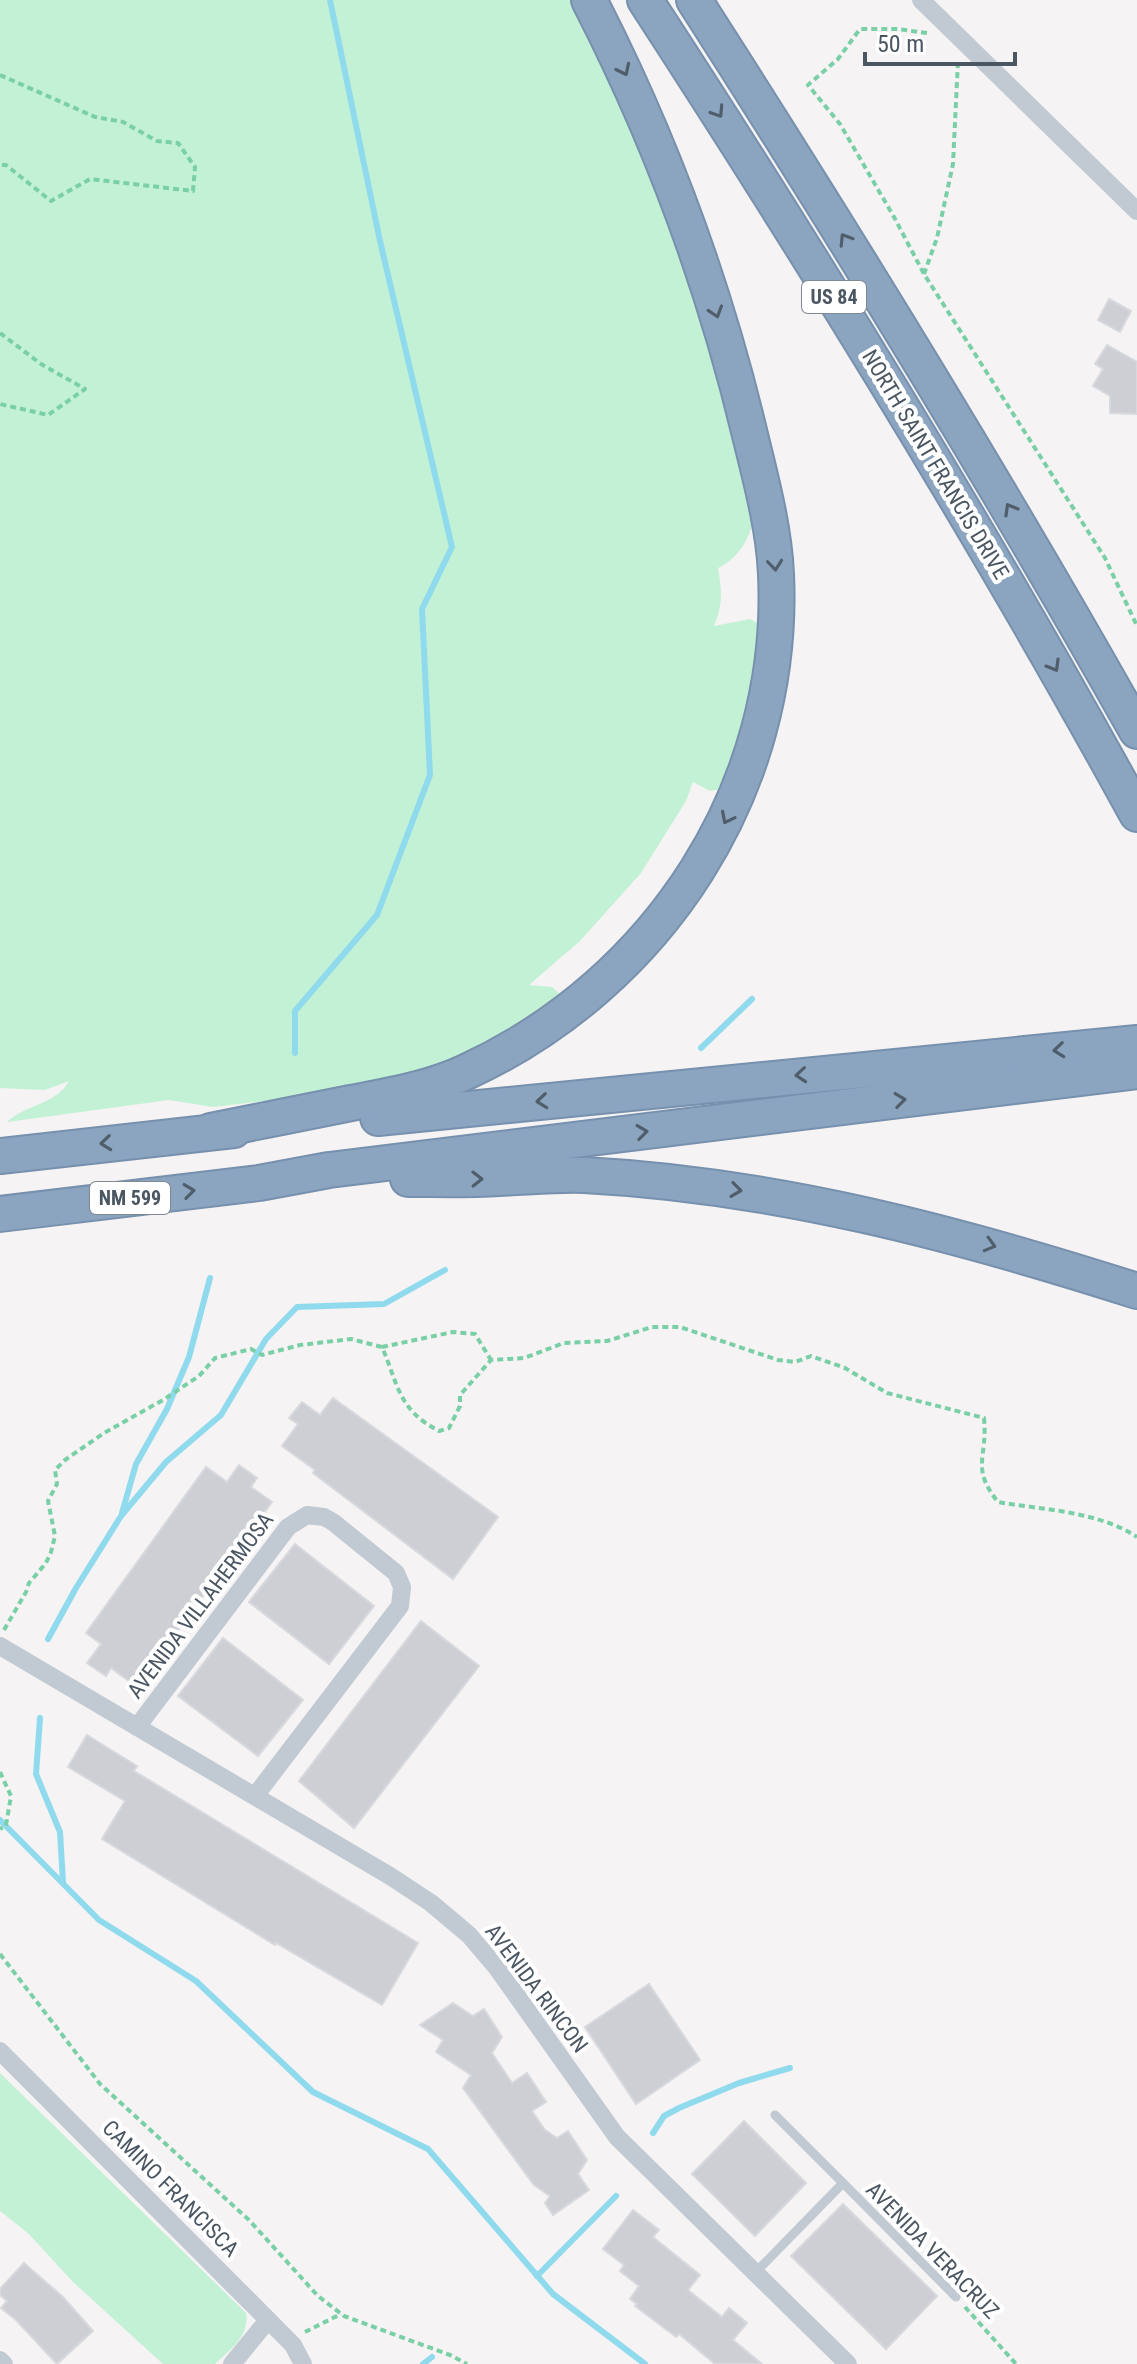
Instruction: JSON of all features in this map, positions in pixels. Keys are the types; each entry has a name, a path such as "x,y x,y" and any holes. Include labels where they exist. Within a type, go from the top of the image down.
{"highway":[{"path":"211,1131 422,1089 465,1073 512,1049 563,1014 638,948 697,871 731,812 758,738 766,707 777,621 776,571 761,480 738,384 698,256 641,105 589,0"},
{"name":"NORTH SAINT FRANCIS DRIVE","path":"645,0 906,412 999,568 1137,814"},
{"name":"NORTH SAINT FRANCIS DRIVE","path":"694,0 883,298 1137,731"},
{"path":"0,1156 211,1131 302,1125 1137,1043"},
{"path":"259,1183 343,1168 1137,1071"},
{"path":"259,1183 580,1175 689,1183 804,1200 888,1219 989,1245 1137,1291"},
{"name":"NM 599","path":"0,1214 259,1183"}],"street":[{"path":"921,0 1137,211"},
{"name":"AVENIDA VILLAHERMOSA","path":"137,1727 288,1527 307,1515 324,1517 333,1522 396,1573 402,1587 400,1606 255,1796"},
{"name":"AVENIDA RINCON","path":"2,1639 137,1727 413,1890 469,1935 497,1968 617,2137 848,2364"},
{"name":"CAMINO FRANCISCA","path":"0,2051 268,2320 288,2341 303,2364"},
{"path":"232,2364 268,2320"}],"lane":[{"path":"775,2115 843,2183"},
{"name":"AVENIDA VERACRUZ","path":"755,2273 843,2183 956,2297"}],"path":[{"path":"924,274 937,238 953,164 960,37 897,29 860,29 838,59 808,85 840,124 924,274 1105,558 1137,626"},
{"path":"0,75 95,117 123,122 157,141 178,143 195,167 193,191 90,179 51,201 6,165 0,165"},
{"path":"0,333 41,364 85,389 48,415 0,404"},
{"path":"382,1347 396,1388 407,1406 439,1431 449,1428 460,1406 460,1395 491,1360 524,1358 564,1343 607,1341 652,1327 680,1327 778,1360 795,1362 811,1356 845,1368 887,1393 984,1418 986,1438 980,1468 985,1486 998,1502 1072,1514 1110,1524 1137,1537"},
{"path":"2,1639 29,1583 51,1552 55,1536 48,1501 57,1484 55,1470 104,1433 199,1376 215,1358 251,1349 262,1355 300,1345 351,1339 382,1347 453,1332 475,1334 491,1360"},
{"path":"0,1772 11,1796 6,1825 0,1829"},
{"path":"0,1954 100,2084 249,2220 318,2296 341,2314 467,2364"},
{"name":"AVENIDA VERACRUZ","path":"956,2297 1016,2364"},
{"path":"288,2341 341,2314"}],"green space":[{"path":"0,0 574,0 642,148 717,360 753,522 740,550 718,568 721,597 714,626 750,619 761,625 747,708 721,789 710,791 693,782 686,801 641,873 580,941 529,985 552,987 560,994 523,1024 486,1045 417,1075 340,1092 213,1107 169,1100 7,1122 49,1100 69,1081 45,1090 0,1088"},
{"path":"0,2073 246,2313 242,2336 215,2364 163,2364 73,2282 29,2234 0,2211"}],"building":[{"path":"1109,299 1131,311 1120,332 1098,320"},
{"path":"1107,345 1137,362 1137,414 1110,413 1110,396 1093,386 1103,369 1095,364"},
{"path":"333,1398 498,1517 453,1579 282,1446 298,1424 289,1418 302,1402 320,1415"},
{"path":"239,1465 257,1478 251,1487 272,1502 161,1654 157,1651 133,1684 111,1668 106,1676 87,1663 101,1644 86,1633 206,1467 227,1482"},
{"path":"295,1544 374,1606 329,1664 249,1602"},
{"path":"421,1621 479,1666 354,1828 299,1781"},
{"path":"223,1638 303,1700 258,1756 178,1696"},
{"path":"87,1735 137,1766 134,1771 418,1943 382,2005 275,1945 102,1839 125,1801 68,1767"},
{"path":"649,1984 700,2060 636,2104 585,2027"},
{"path":"453,2003 473,2016 484,2009 502,2037 492,2053 512,2083 527,2073 546,2102 532,2111 545,2130 557,2138 568,2131 587,2160 578,2174 589,2190 553,2215 545,2203 550,2196 534,2185 463,2088 471,2075 436,2052 443,2040 420,2025"},
{"path":"744,2121 806,2183 755,2236 692,2174"},
{"path":"843,2204 937,2296 886,2349 791,2256"},
{"path":"633,2210 659,2230 653,2237 700,2275 688,2290 722,2317 729,2308 747,2323 733,2340 762,2364 715,2364 679,2334 676,2337 635,2306 637,2304 630,2299 639,2286 620,2271 624,2265 603,2249"},
{"path":"24,2263 63,2297 93,2331 57,2364 1,2308 7,2301 0,2295 0,2289"}],"waterway":[{"path":"295,1053 295,1011 377,915 430,775 422,609 452,547 380,241 330,0"},
{"path":"701,1048 752,999"},
{"path":"48,1639 121,1516 166,1462 221,1415 266,1339 297,1307 384,1304 445,1270"},
{"path":"122,1513 136,1464 167,1409 189,1357 210,1278"},
{"path":"40,1718 36,1774 60,1832 63,1882"},
{"path":"0,1820 99,1920 196,1981 313,2092 428,2149 553,2294 645,2364"},
{"path":"653,2133 664,2116 679,2108 739,2083 790,2068"},
{"path":"537,2276 616,2196"},
{"path":"423,2364 432,2357"}]}
